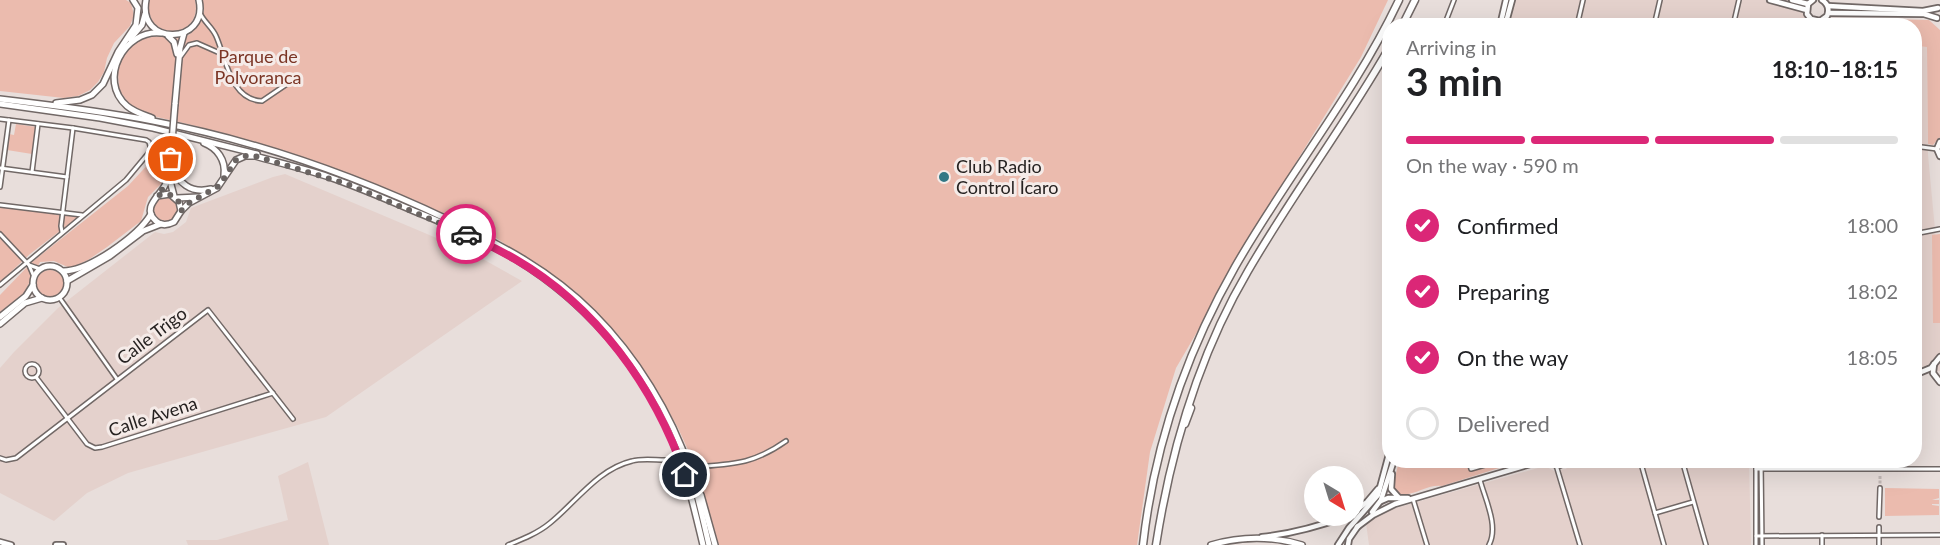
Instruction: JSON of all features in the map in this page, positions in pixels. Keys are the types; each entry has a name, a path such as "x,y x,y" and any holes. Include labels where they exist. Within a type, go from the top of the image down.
{"highway":[{"path":"1389,18 1399,0"},
{"path":"1406,18 1415,0"},
{"path":"1143,545 1163,436 1176,394 1203,330 1236,267 1343,99 1382,32"},
{"path":"1351,78 1371,53"},
{"path":"1156,545 1178,438 1190,397 1214,337 1248,272 1382,59"},
{"path":"1321,164 1329,152 1333,138"},
{"path":"1178,438 1187,422 1191,408"}],"main road":[{"path":"39,104 73,102 92,95 103,84 118,52 136,25 138,8 133,0"},
{"path":"139,0 154,28 176,46 179,62"},
{"path":"118,52 142,25 146,0"},
{"path":"161,224 156,222 151,214 151,204 165,186 169,172 181,39 184,33 193,26 200,11 199,0"},
{"path":"184,33 153,32 138,36 121,54 115,67 116,88 126,105 144,115 209,134"},
{"path":"0,99 154,121 269,151 368,185 433,213 519,255 544,270 595,315 621,345 664,410 693,467 715,545"},
{"path":"0,104 153,128 267,156 325,176 431,218 508,255 539,274 592,320 618,348 641,382 670,434 690,487 702,545"},
{"path":"153,128 206,143 213,148 224,164 223,181"},
{"path":"67,281 110,256 143,231 174,222 181,211 217,188 236,160 245,156 255,156 325,176"},
{"path":"171,157 174,171 183,184 198,191 217,188"},
{"path":"169,172 181,211"},
{"path":"157,196 166,194 175,197 200,197"},
{"path":"63,272 82,268 110,251 140,228 151,214"},
{"path":"0,317 27,296 33,285 34,277 40,269 49,266 59,268 67,281 65,290 59,297 50,300 38,295 33,285"},
{"path":"0,324 25,303 42,298"},
{"path":"664,410 689,468 709,545"},
{"path":"1211,545 1254,537 1275,538 1302,545"}],"street":[{"path":"1447,18 1454,0"},
{"path":"1502,18 1506,0"},
{"path":"1507,18 1512,0"},
{"path":"1579,18 1583,0"},
{"path":"1656,18 1660,0"},
{"path":"1735,18 1739,0"},
{"path":"1770,0 1807,7"},
{"path":"1792,0 1807,7"},
{"path":"1807,7 1814,0"},
{"path":"1822,0 1828,6 1923,10 1939,7 1939,20 1924,15 1828,13"},
{"path":"1826,18 1828,6"},
{"path":"1807,7 1809,18"},
{"path":"200,11 204,20 212,28 234,83 243,93 252,99 262,101 287,84"},
{"path":"193,26 202,23 212,28"},
{"path":"179,62 186,48 193,43 201,43 222,54"},
{"path":"0,119 146,140 152,150 126,180 0,285"},
{"path":"0,187 9,120"},
{"path":"32,172 38,124"},
{"path":"62,232 74,128"},
{"path":"1940,142 1937,149 1940,156"},
{"path":"1922,147 1937,149"},
{"path":"1,168 67,177"},
{"path":"0,205 83,215"},
{"path":"1922,232 1940,229"},
{"path":"0,234 27,263 34,277"},
{"path":"27,263 40,269"},
{"path":"59,297 118,379"},
{"name":"Calle Trigo","path":"0,458 6,460 16,458 208,310 293,419"},
{"path":"1922,373 1940,357"},
{"path":"33,364 37,367 36,377 27,376 25,370 27,366 33,364"},
{"path":"1934,364 1935,378"},
{"path":"1922,373 1940,382"},
{"name":"Calle Avena","path":"36,377 87,444 95,448 273,393"},
{"path":"693,467 744,463 786,441"},
{"path":"508,545 547,525 602,474 632,460 665,460"},
{"path":"1364,512 1375,500 1381,488 1385,468"},
{"path":"1348,545 1357,527 1376,509 1392,468"},
{"path":"1393,468 1391,489 1396,496 1402,499"},
{"path":"1357,527 1380,510 1518,468"},
{"path":"1557,468 1580,545"},
{"path":"1642,468 1664,545"},
{"path":"1684,468 1706,545"},
{"path":"1756,545 1756,469 1880,471 1940,469"},
{"path":"1761,469 1762,545"},
{"path":"1364,504 1379,487 1384,473"},
{"path":"1480,480 1492,522 1493,530 1489,545"},
{"path":"1880,488 1880,516"},
{"path":"1364,514 1381,500 1413,499"},
{"path":"1413,499 1426,545"},
{"path":"1655,513 1694,502"},
{"path":"1254,537 1278,535 1311,526"},
{"path":"1338,545 1352,526"},
{"path":"1880,527 1880,545"},
{"path":"1822,535 1822,545"},
{"path":"1756,536 1940,535"},
{"path":"0,542 11,545"},
{"path":"56,545 63,545"}],"shaded area":[{"path":"1513,0 1806,0 1803,12 1806,18 1510,18"},
{"path":"1922,47 1927,47 1928,155 1940,283 1940,371 1922,374"},
{"path":"285,174 472,253 522,281 326,417 128,473 87,493 54,521 0,493 0,368 14,352 58,308 155,232 164,234 173,232 186,222 191,208"},
{"path":"308,462 329,545 188,545 186,540 217,540 288,520 278,476"},
{"path":"1538,468 1549,468 1554,471 1566,469 1749,468 1751,545 1369,545 1366,523 1385,511"}],"green space":[{"path":"0,0 126,0 131,3 134,15 130,26 114,43 104,72 90,90 78,96 64,98 0,91"},
{"path":"149,0 195,0 195,13 191,23 183,29 173,31 163,29 155,24 150,14"},
{"name":"Parque de Polvoranca","path":"202,0 1388,0 1361,57 1298,159 1176,368 1150,452 1137,545 719,545 713,533 694,463 678,428 652,382 621,338 576,292 496,238 445,215 297,155 148,115 131,106 119,90 118,72 122,56 134,43 146,38 159,36 174,39 189,35 198,25 204,11"},
{"path":"1922,20 1929,20 1940,30 1940,137 1933,145 1928,144 1927,47 1922,47"},
{"path":"16,124 36,127 32,154 7,150 9,134 14,135"},
{"path":"153,140 168,142 163,182 148,197 141,221 88,260 70,268 54,261 40,262 24,293 0,312 0,295 32,262 128,186 153,159"},
{"path":"166,197 175,200 178,209 175,218 166,221 157,218 154,209 157,200"},
{"path":"0,207 78,217 30,254 0,282"},
{"path":"1940,234 1940,323 1933,323 1932,235"},
{"path":"50,270 60,274 64,284 60,294 50,298 40,294 36,284 40,274"},
{"path":"1397,468 1473,468 1476,470 1499,468 1408,494 1396,493 1393,486"},
{"path":"1885,488 1939,489 1939,498 1932,500 1939,500 1939,504 1932,505 1939,506 1939,515 1885,516"}],"tunnel":[{"path":"1880,476 1880,488"}],"way so far":[{"path":"171,159 167,181 157,196 161,194 174,196 181,206 181,211 189,203 219,186 230,167 240,157 255,156 366,190 466,234"}],"place":[{"name":"Club Radio Control Ícaro","path":"944,177"}],"route":[{"path":"466,234 539,274 567,296 618,348 641,382 670,434 685,475"}]}
